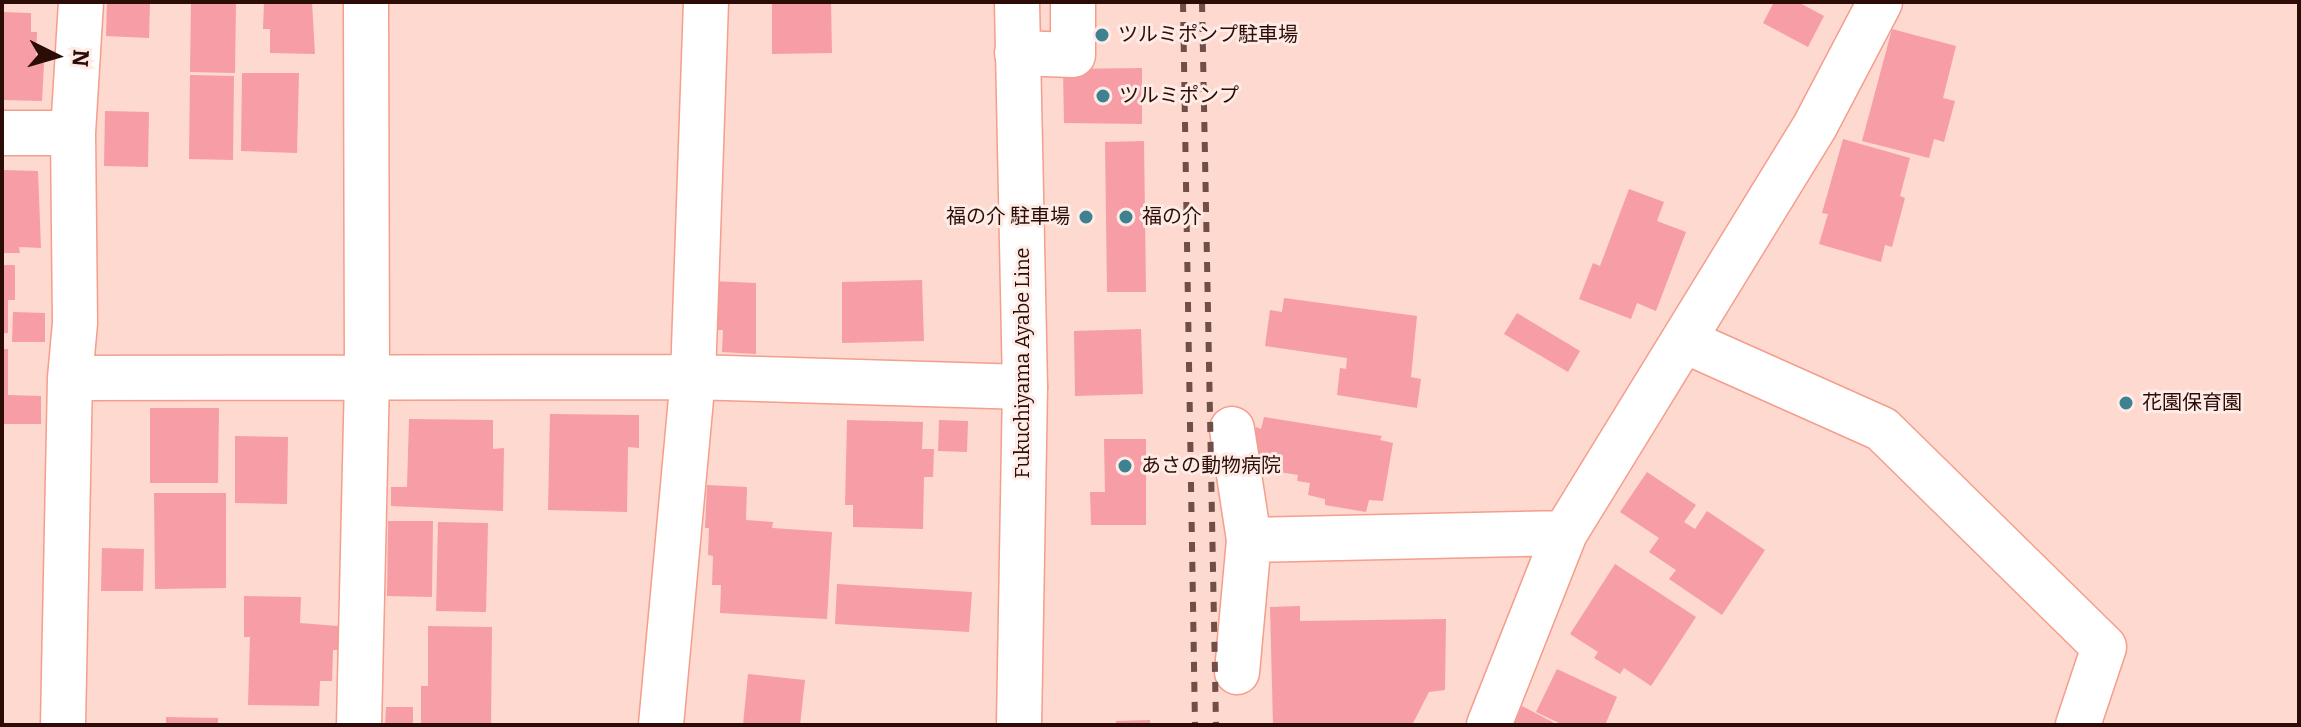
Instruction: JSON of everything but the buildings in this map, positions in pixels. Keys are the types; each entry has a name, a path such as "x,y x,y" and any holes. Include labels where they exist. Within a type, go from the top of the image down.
{"street":[{"path":"63,725 70,378 75,323 73,133 81,2"},
{"path":"359,725 367,378 366,2"},
{"path":"661,725 693,377 706,2"},
{"name":"Fukuchiyama Ayabe Line","path":"1017,2 1025,387 1019,725"},
{"path":"1017,53 1073,55 1073,2"},
{"path":"1489,725 1565,533 1815,126 1880,2"},
{"path":"2,133 73,133"},
{"path":"1685,341 1882,429 2104,647 2078,725"},
{"path":"70,378 693,377 1025,387"},
{"path":"1232,429 1249,540 1237,672"},
{"path":"1249,540 1565,533"}],"railway":[{"path":"1183,2 1195,725"},
{"path":"1202,2 1216,725"}],"place":[{"name":"ツルミポンプ駐車場","path":"1102,35"},
{"name":"ツルミポンプ","path":"1103,96"},
{"name":"福の介 駐車場","path":"1086,217"},
{"name":"福の介","path":"1126,217"},
{"name":"花園保育園","path":"2126,403"},
{"name":"あさの動物病院","path":"1125,466"}]}
